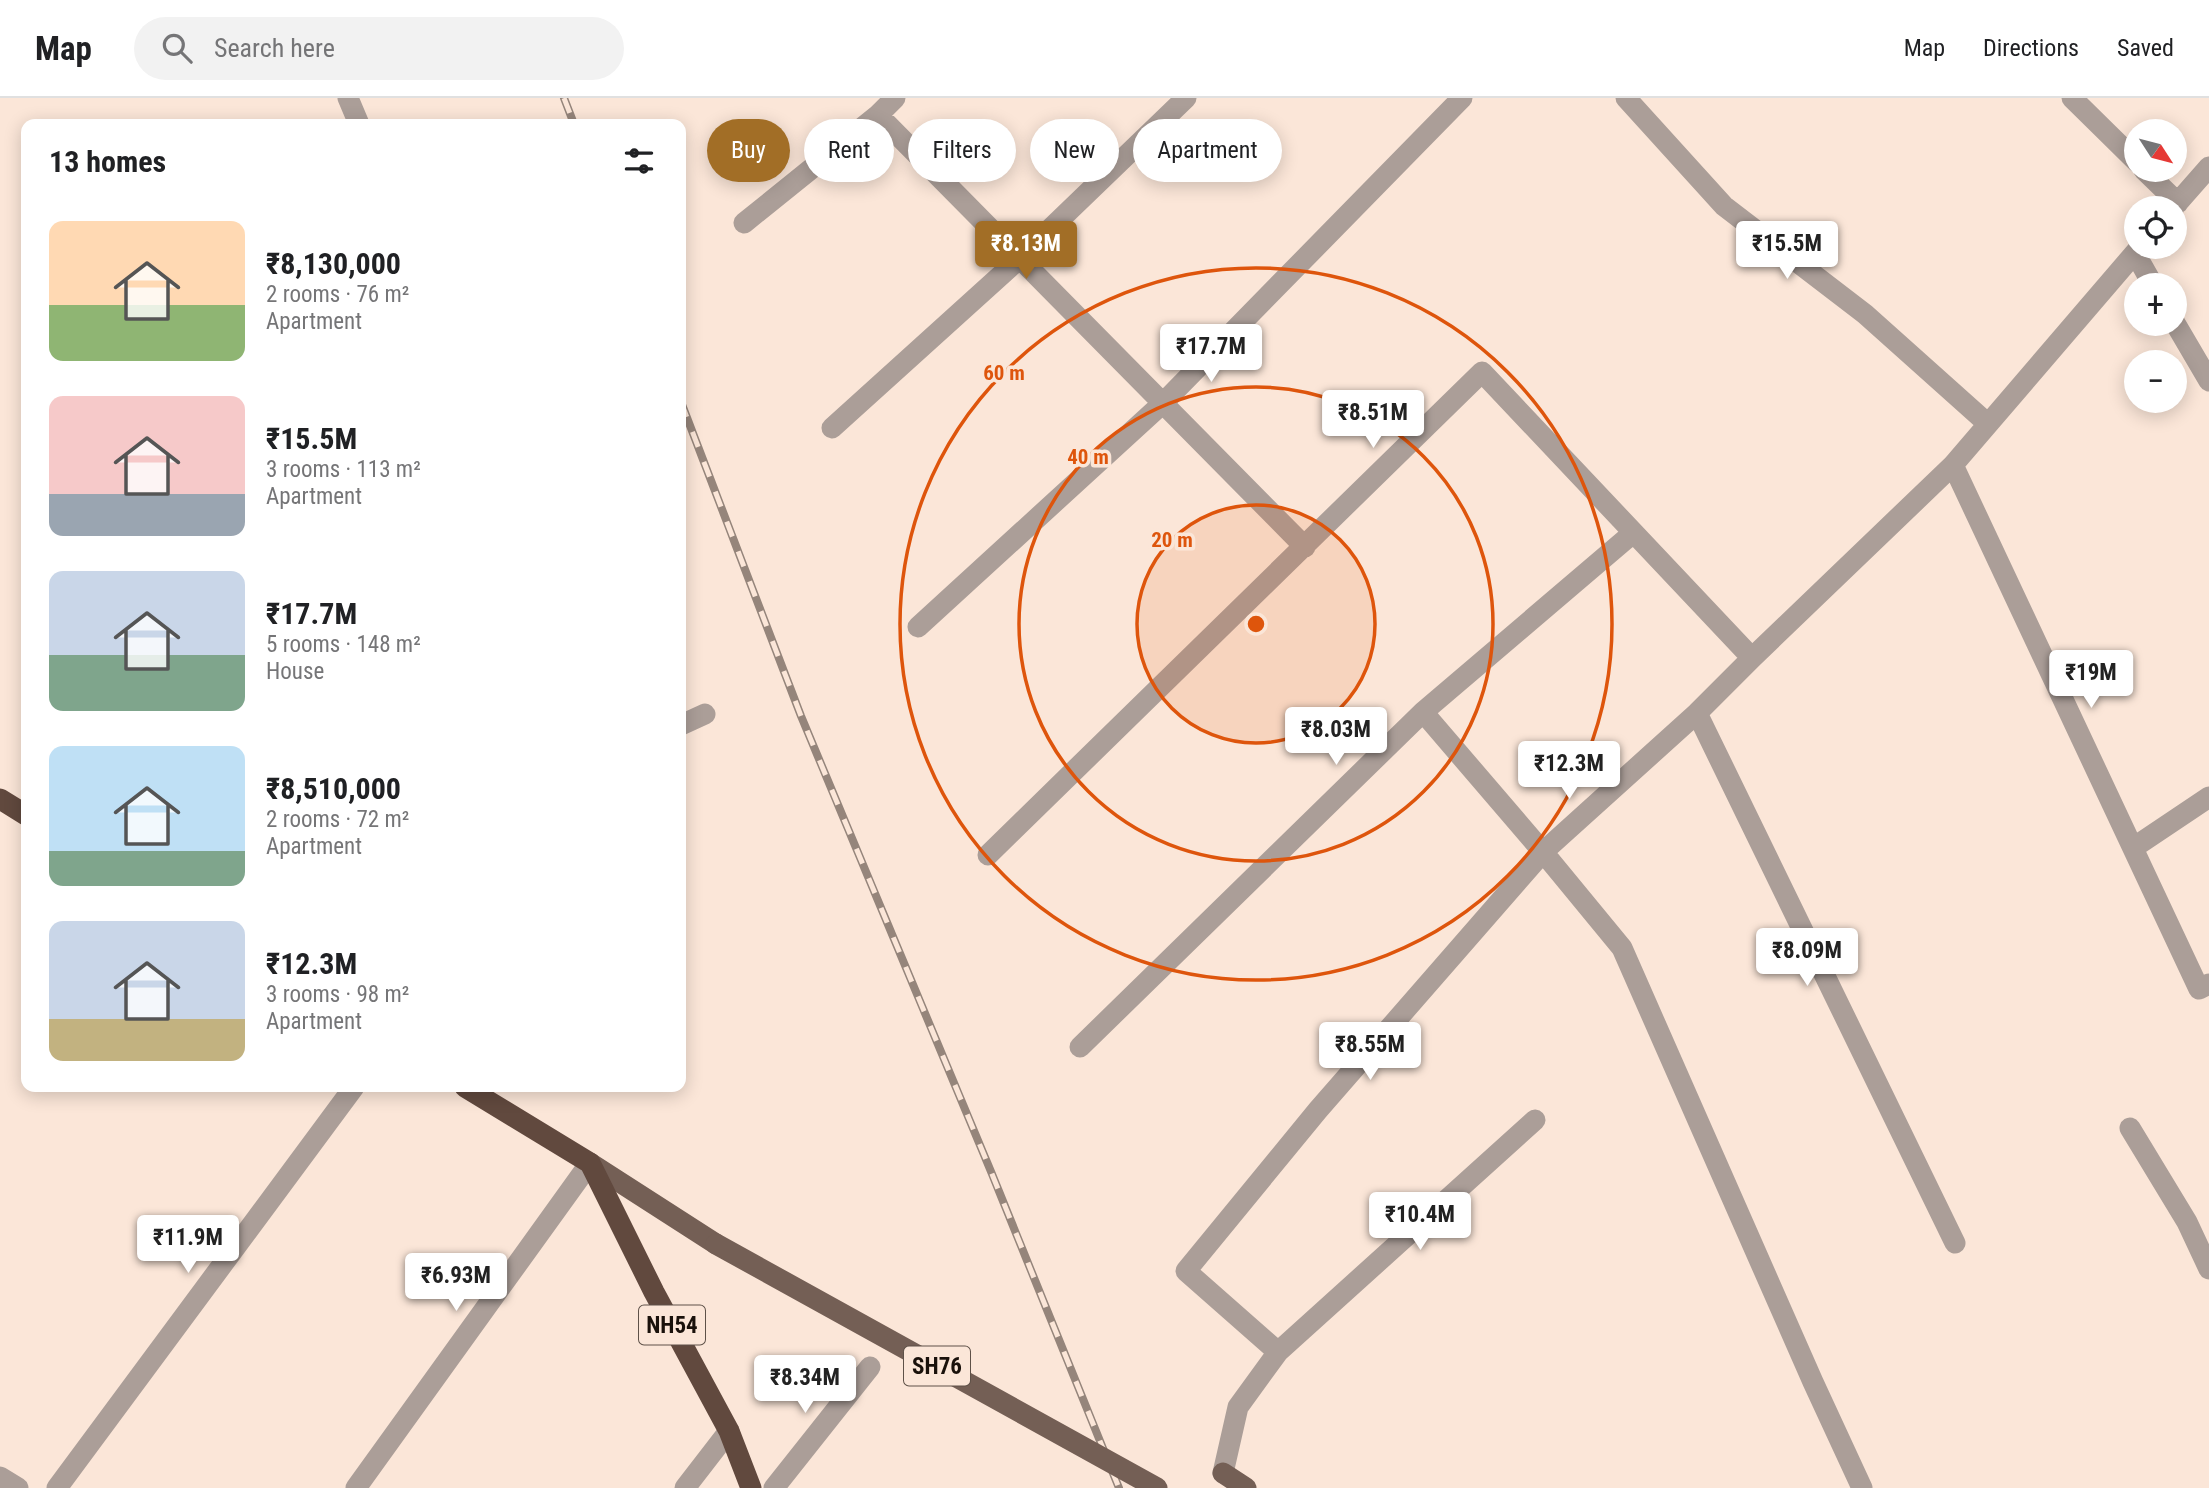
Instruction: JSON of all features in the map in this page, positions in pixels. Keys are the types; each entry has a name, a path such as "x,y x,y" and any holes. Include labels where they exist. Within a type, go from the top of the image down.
{"highway":[{"path":"0,799 21,813"},
{"path":"474,1092 590,1163"},
{"name":"NH54","path":"590,1163 654,1292 729,1431 751,1488"}],"main road":[{"name":"SH76","path":"590,1163 716,1244 1157,1488"},
{"path":"1223,1473 1246,1488"}],"street":[{"path":"348,98 357,119"},
{"path":"744,223 878,115 895,98"},
{"path":"832,428 1020,258 1186,98"},
{"path":"918,627 1163,403 1462,98"},
{"path":"1626,98 1724,206 1865,314 1988,424"},
{"path":"2073,98 2124,149"},
{"path":"878,115 1305,547"},
{"path":"2184,196 2209,167"},
{"path":"2155,182 2167,196"},
{"path":"1278,1352 1186,1271 1318,1110 1544,852 1698,713 1752,657 1953,465 2130,259"},
{"path":"2183,336 2209,381"},
{"path":"988,855 1482,372 1752,657"},
{"path":"1953,465 2199,989 2209,984"},
{"path":"1080,1046 1423,712 1633,533"},
{"path":"1423,712 1544,852 1622,948 1862,1488"},
{"path":"1698,713 1955,1243"},
{"path":"686,724 705,714"},
{"path":"2133,848 2209,797"},
{"path":"57,1488 350,1092"},
{"path":"1223,1473 1238,1407 1278,1352 1535,1120"},
{"path":"2130,1128 2187,1222 2209,1269"},
{"path":"356,1488 590,1163"},
{"path":"774,1488 870,1367"},
{"path":"685,1488 729,1431"},
{"path":"0,1477 18,1488"}],"railway":[{"path":"564,98 572,119"},
{"path":"686,415 801,716 992,1174 1119,1488"}]}
